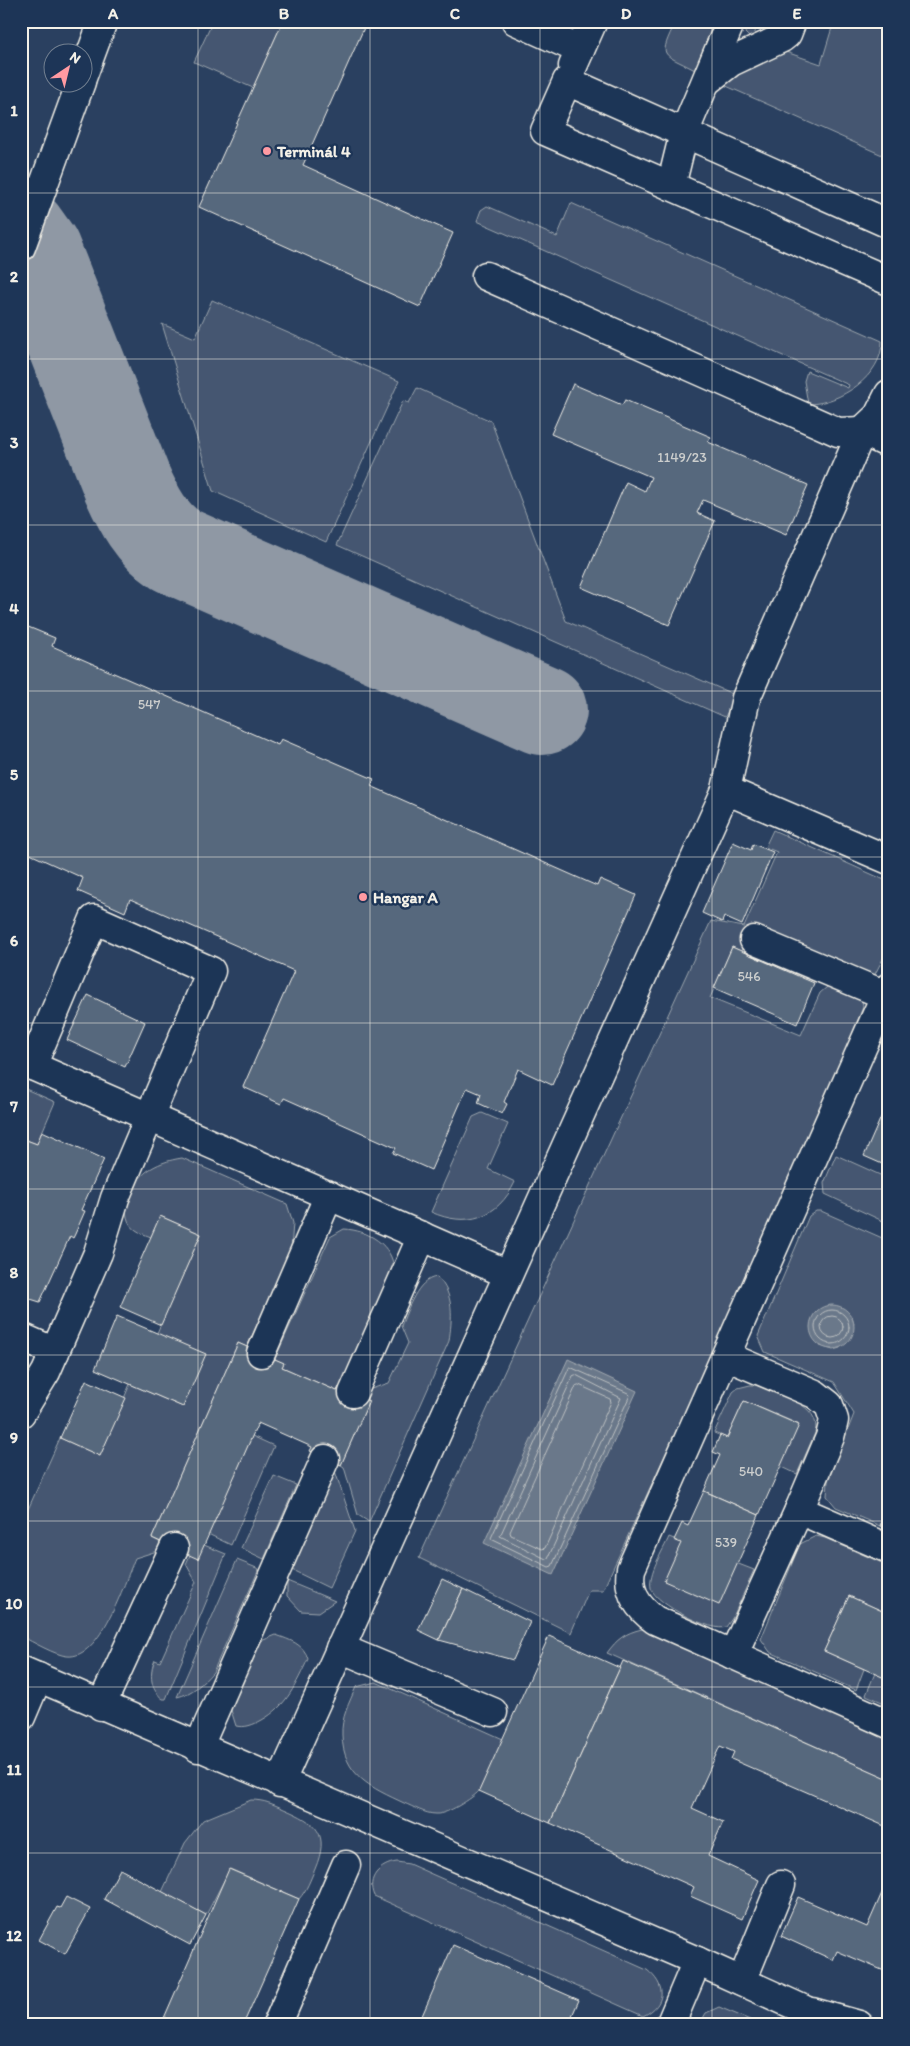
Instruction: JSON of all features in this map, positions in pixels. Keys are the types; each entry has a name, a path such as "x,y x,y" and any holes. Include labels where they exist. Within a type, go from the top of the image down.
{"lane":[{"path":"92,51 103,21"},
{"path":"516,21 580,50"},
{"path":"593,21 545,130 889,281"},
{"path":"671,186 684,134 731,21"},
{"path":"708,80 731,62 782,38 787,34 792,21"},
{"path":"567,82 889,224"},
{"path":"21,247 77,92"},
{"path":"486,276 838,432 862,431 889,444"},
{"path":"280,1783 726,790 746,698 862,431 878,416 889,394"},
{"path":"726,790 889,860"},
{"path":"25,1400 54,1352 98,1253 114,1198 149,1117 211,971 94,919 27,1064 149,1117 329,1196 422,1236 508,1274"},
{"path":"754,940 887,991 631,1569 629,1581 636,1603 655,1620 889,1724"},
{"path":"261,1353 329,1196"},
{"path":"353,1394 422,1236"},
{"path":"21,1337 54,1352"},
{"path":"726,1356 815,1394 829,1405 834,1420 830,1437 799,1510 733,1656"},
{"path":"198,1748 325,1459"},
{"path":"799,1510 889,1549"},
{"path":"101,1706 174,1548"},
{"path":"340,1648 493,1712"},
{"path":"21,1716 30,1674 198,1748 697,1961 803,2009 829,2025"},
{"path":"277,2025 346,1864"},
{"path":"742,1981 781,1885"},
{"path":"670,2025 697,1961"},
{"path":"803,2009 859,2025"}],"shaded area":[{"path":"213,21 283,21 253,88 194,62"},
{"path":"676,21 716,21 695,70 669,57 666,53 665,48"},
{"path":"748,21 759,21 754,35 750,38 745,33"},
{"path":"834,21 889,21 889,158 724,85 726,79 783,51 821,64"},
{"path":"571,203 882,341 880,354 875,366 857,386 845,393 820,403 808,404 804,381 807,371 848,388 849,385 477,221 481,210 487,206 557,237"},
{"path":"212,300 399,381 326,542 213,491 162,324 195,338"},
{"path":"417,388 491,421 566,621 735,695 725,717 337,545 403,401 409,403"},
{"path":"773,830 889,882 889,947 874,976 750,929 741,951 732,947 710,998 801,1035 820,993 833,982 862,1000 863,1007 812,1135 603,1590 589,1590 571,1633 419,1558 711,921 744,927 777,852 765,847"},
{"path":"21,1087 55,1102 37,1144 21,1138"},
{"path":"482,1113 508,1124 488,1169 515,1182 500,1204 490,1212 480,1216 469,1219 457,1219 431,1212 473,1117"},
{"path":"836,1155 889,1179 889,1224 825,1194 824,1183"},
{"path":"182,1158 287,1204 293,1223 291,1249 247,1347 238,1343 152,1538 161,1543 157,1551 135,1558 110,1618 90,1646 79,1654 62,1655 21,1636 21,1525 60,1438 100,1456 130,1384 183,1407 157,1333 201,1234 160,1216 151,1237 138,1231 130,1224 126,1209 131,1192 140,1177 154,1167"},
{"path":"816,1211 821,1211 889,1241 889,1506 880,1526 836,1507 827,1496 828,1481 854,1414 834,1382 765,1352 758,1336 809,1216","holes":["841,1307 852,1317 854,1324 840,1348 833,1350 820,1346"]},
{"path":"344,1229 362,1232 378,1240 389,1253 393,1261 394,1270 341,1388 339,1387 337,1391 282,1367 284,1363 275,1359 330,1237"},
{"path":"437,1277 447,1291 451,1307 449,1341 369,1522 358,1515 344,1467 341,1465 369,1401 366,1400 371,1389 389,1383 408,1343 401,1326 414,1296 424,1283"},
{"path":"756,1385 786,1396 805,1407 812,1415 816,1423 815,1433 797,1474 780,1466 798,1424 744,1401 727,1438 714,1433 733,1392 738,1388"},
{"path":"252,1436 274,1446 231,1545 208,1534"},
{"path":"335,1471 355,1531 329,1588 292,1570"},
{"path":"274,1476 296,1485 264,1559 241,1548"},
{"path":"816,1536 825,1538 889,1566 889,1614 849,1596 824,1651 864,1669 856,1690 770,1652 761,1639 800,1544"},
{"path":"669,1537 754,1570 733,1617 726,1627 719,1628 698,1622 673,1609 655,1595 651,1588 652,1576"},
{"path":"204,1545 226,1554 166,1699 163,1699 153,1686 151,1676 153,1665 155,1660 160,1662 196,1582 186,1564 190,1555"},
{"path":"237,1560 259,1569 213,1672 192,1691 177,1697"},
{"path":"287,1581 335,1601 319,1612 301,1611 287,1596"},
{"path":"642,1629 660,1632 889,1736 889,1779 607,1653 622,1637"},
{"path":"276,1635 300,1646 308,1659 290,1694 278,1708 255,1723 246,1726 236,1726 230,1707 261,1641"},
{"path":"875,1673 889,1680 889,1705 866,1695"},
{"path":"376,1682 503,1739 485,1780 476,1794 452,1809 440,1814 432,1814 381,1792 361,1779 348,1761 344,1749 342,1729 348,1705 356,1687"},
{"path":"251,1800 276,1805 305,1819 318,1831 321,1846 319,1857 308,1885 299,1899 230,1869 206,1915 162,1892 185,1843 203,1820"},
{"path":"397,1862 409,1864 647,1970 658,1982 661,1994 660,2000 651,2011 643,2016 374,1896 372,1883 376,1873 385,1866"},
{"path":"719,2007 762,2025 699,2025 706,2013"}],"water":[{"path":"836,1305 848,1311 853,1318 853,1336 848,1343 841,1348 828,1349 816,1343 811,1336 810,1323 816,1311 823,1306"},
{"path":"568,1359 637,1391 553,1575 484,1543"}],"building":[{"name":"Terminál 4","path":"283,21 367,21 303,165 453,233 420,307 199,207"},
{"path":"573,384 622,405 625,400 711,437 708,442 808,485 786,535 703,500 697,513 715,521 669,625 581,587 626,482 645,491 651,477 551,434"},
{"name":"Hangar A","path":"21,624 55,638 52,646 278,745 281,739 374,779 371,786 597,886 600,879 636,895 552,1085 518,1069 504,1102 507,1104 502,1114 478,1103 481,1094 467,1088 431,1170 393,1153 396,1148 284,1098 281,1104 243,1087 294,971 130,899 125,912 78,891 83,878 21,850"},
{"path":"733,842 751,850 753,844 773,852 742,925 724,917 722,922 702,913"},
{"path":"732,947 814,983 797,1024 714,988"},
{"path":"88,995 145,1022 125,1067 67,1040"},
{"path":"889,1099 889,1167 864,1156"},
{"path":"42,1131 104,1159 81,1210 85,1211 75,1234 73,1238 70,1236 40,1302 21,1296 21,1138 37,1144"},
{"path":"160,1216 201,1234 161,1325 120,1307"},
{"path":"117,1316 206,1354 183,1407 95,1369"},
{"path":"238,1343 284,1363 282,1367 337,1391 339,1387 369,1401 341,1465 310,1451 312,1447 258,1423 198,1559 152,1538"},
{"path":"86,1380 126,1398 100,1456 60,1438"},
{"path":"744,1401 799,1425 759,1515 704,1491 720,1455 713,1452 720,1435 727,1438"},
{"path":"704,1491 759,1515 719,1605 664,1581 681,1543 674,1540 682,1523 688,1526"},
{"path":"889,1505 889,1531 880,1526"},
{"path":"442,1579 463,1589 439,1640 418,1630"},
{"path":"463,1589 530,1622 513,1660 439,1640"},
{"path":"849,1596 889,1614 889,1680 824,1651"},
{"path":"549,1636 620,1668 550,1823 479,1791"},
{"path":"623,1661 889,1779 889,1828 731,1759 734,1752 720,1746 692,1808 723,1822 708,1856 759,1880 742,1919 690,1896 694,1887 550,1823"},
{"path":"120,1869 206,1915 190,1945 104,1899"},
{"path":"229,1869 299,1899 243,2025 161,2025"},
{"path":"889,1877 889,1973 837,1951 833,1960 781,1936 798,1897 867,1927"},
{"path":"66,1897 90,1909 65,1954 39,1940 57,1907 60,1908"},
{"path":"453,1945 579,2000 568,2025 418,2025"}],"taxiway":[{"path":"21,231 36,252 127,483 141,512 159,536 176,550 542,710"}],"place":[{"name":"Terminál 4","path":"267,151"},
{"name":"Hangar A","path":"363,897"}]}
